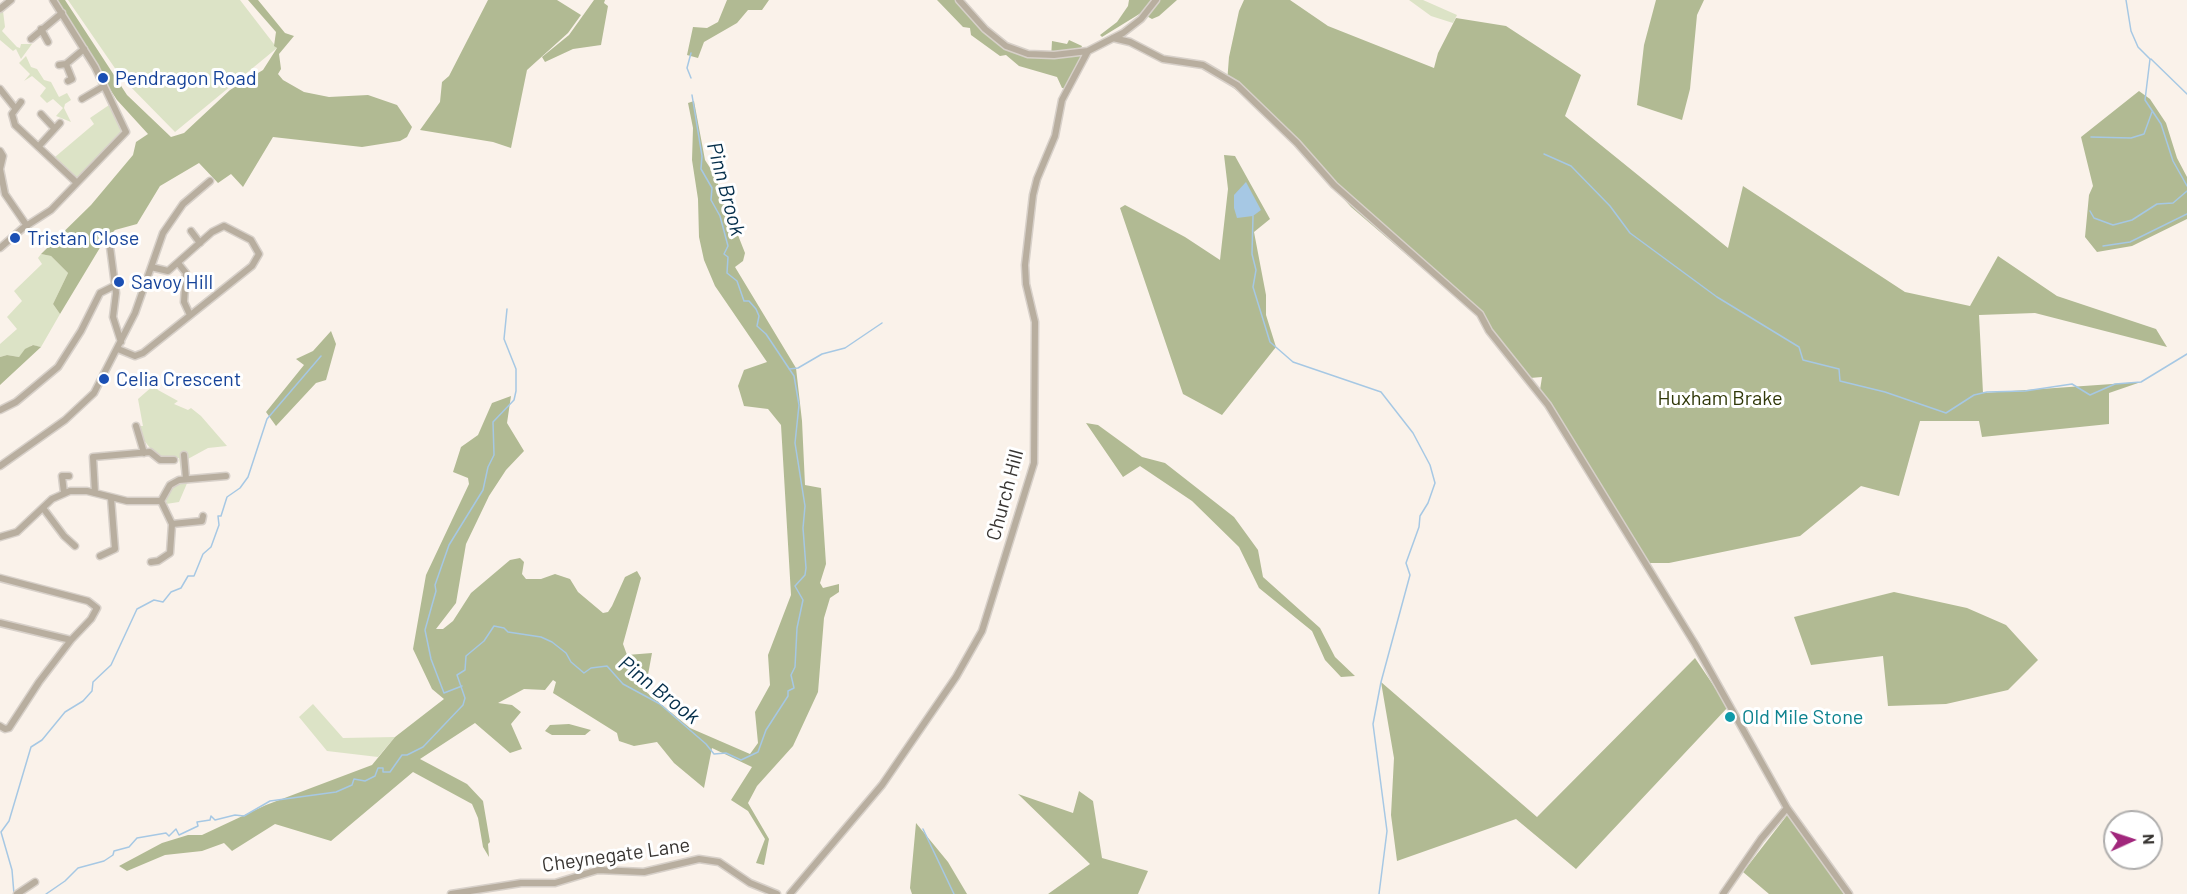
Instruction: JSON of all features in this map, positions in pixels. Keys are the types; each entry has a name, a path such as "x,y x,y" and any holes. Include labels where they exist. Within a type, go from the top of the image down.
{"street":[{"path":"0,9 11,0"},
{"path":"0,248 51,210 126,130 84,49 53,0"},
{"path":"959,0 985,29 1016,50 1028,54 1054,55 1088,51 1123,33 1141,19 1156,0"},
{"path":"31,39 62,13"},
{"path":"41,29 48,42"},
{"path":"1123,33 1125,41"},
{"path":"1113,38 1125,41 1162,59 1203,64 1237,85 1297,143 1334,185 1480,315 1489,331 1548,405 1695,644 1787,808 1849,894"},
{"path":"68,81 72,79 62,64 84,49"},
{"name":"Church Hill","path":"790,894 882,785 956,677 982,632 1034,463 1035,322 1026,284 1025,265 1034,195 1037,179 1055,136 1062,100 1088,51"},
{"path":"82,99 104,86"},
{"path":"0,88 15,108"},
{"path":"21,102 15,108 12,119 15,125 76,182"},
{"path":"41,114 54,128"},
{"path":"39,146 60,123"},
{"path":"0,151 3,156 0,170 5,194 27,226"},
{"path":"0,466 65,420 89,399 129,327 170,222 183,204 210,180"},
{"path":"118,349 130,356 138,356 252,266 259,256 256,244 227,226 217,228 166,272 151,267"},
{"path":"191,231 200,243"},
{"path":"109,239 107,249 116,285 115,323 121,342"},
{"path":"178,263 186,273 184,302 190,315"},
{"path":"0,411 16,402 58,367 81,331 100,293 116,285"},
{"path":"115,323 129,327"},
{"path":"136,426 144,453"},
{"path":"95,493 93,454 151,453 160,460 174,460"},
{"path":"184,455 186,479"},
{"path":"204,469 205,477"},
{"path":"63,476 64,493"},
{"path":"161,501 170,485 186,479 226,476"},
{"path":"0,537 18,532 43,508 64,493 82,490 111,498 161,501"},
{"path":"111,498 115,549"},
{"path":"161,501 172,524 170,553"},
{"path":"43,508 75,546"},
{"path":"172,524 203,519 204,530"},
{"path":"69,540 76,535"},
{"path":"115,549 122,553"},
{"path":"100,556 115,549"},
{"path":"170,553 177,559"},
{"path":"151,562 170,553"},
{"path":"0,578 96,606 97,611 70,640 9,728 4,729 0,726"},
{"path":"0,623 70,640"},
{"path":"1723,894 1761,839 1787,808"},
{"name":"Cheynegate Lane","path":"451,894 521,883 555,883 598,870 644,872 699,859 719,862 750,883 777,894"},
{"path":"17,894 35,882"}],"green space":[{"path":"51,0 65,0 127,95 171,137 184,133 230,90 263,70 277,48 274,46 276,32 248,0 258,0 285,33 294,36 279,54 281,69 278,74 283,80 304,92 329,97 368,95 397,105 412,127 407,137 400,141 362,147 273,137 243,187 231,174 218,183 199,163 160,186 137,224 115,230 104,241 60,314 53,304 68,273 51,256 41,254 91,205 133,155 136,142 148,134 117,100"},
{"path":"68,0 240,0 277,48 175,132 121,77"},
{"path":"488,0 557,0 581,15 568,33 527,70 511,148 493,142 420,130 440,102 442,82 449,76"},
{"path":"594,0 605,0 604,3 608,6 601,45 573,49 545,62 542,57 569,35"},
{"path":"727,0 769,0 762,10 748,10 737,23 704,42 698,58 687,55 693,27 707,28 718,22"},
{"path":"937,0 956,0 976,25 1009,50 1028,56 1051,58 1052,41 1067,44 1069,40 1082,46 1080,51 1087,56 1071,89 1062,88 1057,77 1019,66 1006,55 1000,56 971,35 970,28 963,27"},
{"path":"1129,0 1177,0 1159,16 1152,19 1141,13 1102,37 1100,35 1117,22 1128,6"},
{"name":"Huxham Brake","path":"1244,0 1290,0 1328,26 1434,68 1438,53 1456,18 1506,26 1581,75 1565,116 1728,248 1743,186 1905,292 1970,306 1998,256 2057,296 2156,329 2167,347 2035,313 1979,315 1983,393 2141,382 2109,393 2109,424 1982,437 1979,421 1920,421 1899,496 1861,486 1800,536 1669,563 1643,563 1540,390 1542,377 1530,378 1478,316 1351,207 1266,113 1227,83 1229,57 1239,11"},
{"path":"1409,0 1423,0 1457,15 1453,23 1431,16"},
{"path":"1656,0 1704,0 1697,15 1690,89 1682,120 1637,105 1644,45"},
{"path":"3,11 5,27 2,31 17,47 20,48 21,44 32,44 21,59 16,49 13,51 0,40 0,12"},
{"path":"26,56 31,67 37,69 44,80 51,82 59,97 67,93 71,100 65,104 64,108 71,122 56,116 63,108 53,99 47,103 40,96 46,88 32,76 24,81 30,74 19,63"},
{"path":"2139,91 2150,99 2166,123 2177,158 2187,177 2187,219 2132,246 2097,252 2085,237 2089,195 2093,186 2081,137"},
{"path":"694,101 705,160 714,174 745,253 743,261 735,267 796,368 802,421 805,485 821,488 826,564 820,583 823,588 839,584 839,592 830,598 824,618 818,692 793,746 757,786 748,803 769,839 764,865 756,863 765,839 748,811 731,800 752,767 712,748 704,788 674,763 657,742 634,746 619,741 617,733 553,693 556,682 553,680 545,690 524,689 498,703 512,705 521,712 511,724 522,749 510,753 475,723 420,759 467,784 483,801 490,842 488,844 489,857 483,847 478,818 472,804 413,772 331,841 275,824 232,851 224,843 202,851 165,855 127,871 119,866 162,843 188,835 202,835 266,805 372,765 395,737 444,699 432,689 413,649 426,575 469,484 468,478 453,472 461,447 478,435 492,403 511,396 507,423 524,451 506,470 489,496 466,544 456,603 436,629 443,629 453,621 471,593 510,560 520,558 524,562 522,574 526,579 541,579 555,574 570,579 578,592 603,613 608,612 612,606 625,577 637,571 641,578 623,644 627,655 652,653 645,691 690,728 750,754 758,743 755,712 770,685 768,655 791,595 781,425 768,409 744,406 738,386 744,370 767,362 715,286 704,260 699,237 698,199 692,160 693,128 688,103"},
{"path":"112,103 125,130 77,180 55,157 94,124 90,118"},
{"path":"1224,155 1235,156 1270,219 1254,232 1266,295 1266,315 1276,347 1222,415 1183,394 1120,208 1125,205 1185,237 1220,260 1228,189"},
{"path":"41,254 51,256 68,273 53,304 60,314 41,347 32,345 19,357 7,355 0,357 0,344 17,329 7,317 22,301 14,291 42,264 38,258"},
{"path":"331,331 336,344 326,380 316,383 276,426 266,412 304,365 296,359 313,351"},
{"path":"33,345 41,347 0,385 0,357 7,355 19,357 25,349"},
{"path":"154,385 158,390 178,401 174,404 188,410 191,408 201,416 227,446 208,448 186,460 187,477 182,477 179,458 158,458 139,434 140,426 143,426 138,399"},
{"path":"1086,423 1098,425 1142,457 1165,463 1234,517 1258,550 1263,577 1320,628 1335,657 1355,676 1341,677 1325,660 1312,631 1259,588 1239,547 1192,501 1140,466 1123,477"},
{"path":"188,481 179,502 166,504 167,492 175,484"},
{"path":"1894,592 1967,608 2006,625 2038,660 2008,690 1946,704 1888,706 1883,656 1811,665 1794,617"},
{"path":"1695,658 1728,707 1576,869 1516,819 1397,861 1391,815 1394,758 1381,682 1537,817"},
{"path":"313,704 343,738 395,737 378,757 327,751 299,717"},
{"path":"569,724 591,730 585,735 552,735 545,731 550,725"},
{"path":"1079,791 1093,801 1102,858 1148,871 1138,894 1048,894 1090,864 1018,794 1073,813"},
{"path":"1788,814 1844,894 1769,894 1743,872"},
{"path":"916,823 948,862 967,894 912,894 910,888"}],"water":[{"path":"1246,182 1261,210 1253,216 1237,218 1234,195"}],"waterway":[{"path":"2126,0 2131,31 2138,47 2150,59 2145,100 2161,124 2173,161 2187,186"},
{"name":"Pinn Brook","path":"691,53 687,68 691,78"},
{"path":"2151,59 2187,94"},
{"name":"Pinn Brook","path":"46,894 65,881 78,868 104,861 113,855 114,851 129,847 137,838 166,833 169,836 176,829 179,835 198,826 197,822 210,820 211,816 215,820 235,815 244,816 270,801 336,792 352,785 354,779 365,781 375,776 378,768 383,768 383,772 390,772 402,755 423,747 463,705 465,698 457,675 465,670 466,656 484,641 494,626 504,628 508,632 541,637 552,642 566,653 571,662 584,673 591,668 607,666 623,684 660,704 706,744 714,754 726,753 741,760 758,752 766,730 788,696 788,691 794,688 791,675 795,667 797,628 803,600 795,586 805,575 806,568 803,528 805,506 795,443 799,405 794,376 766,334 757,326 759,316 756,309 749,301 744,301 737,281 727,273 728,257 724,254 728,246 720,216 711,200 712,188 701,169 702,156 692,95"},
{"path":"2091,137 2131,138 2144,134 2152,112"},
{"path":"1544,154 1571,166 1610,206 1630,233 1717,297 1799,347 1803,360 1839,369 1840,381 1885,392 1946,413 1974,395 1987,392 2025,391 2072,384 2090,395 2115,384 2141,382 2187,354"},
{"path":"2090,211 2094,218 2113,225 2132,220 2157,204 2173,203 2187,191"},
{"path":"2103,246 2130,242 2187,214"},
{"path":"1253,216 1252,254 1256,270 1253,287 1270,342 1293,362 1381,392 1413,433 1430,465 1435,483 1428,503 1420,516 1419,527 1406,563 1410,575 1381,682 1373,724 1387,831 1379,894"},
{"path":"462,686 444,693 431,659 425,630 436,591 435,585 449,545 483,490 488,467 494,455 493,422 514,400 516,369 504,339 507,309"},
{"path":"789,369 798,368 822,354 845,348 882,323"},
{"path":"14,894 12,870 1,832 9,821 31,747 42,740 65,712 83,701 92,691 93,682 111,665 137,609 154,600 163,602 171,592 181,588 188,576 194,576 203,554 211,547 219,525 218,516 221,516 227,497 240,488 248,477 267,419 321,356"},
{"path":"923,829 954,894"}],"place":[{"name":"Pendragon Road","path":"103,78"},
{"name":"Tristan Close","path":"15,238"},
{"name":"Savoy Hill","path":"119,282"},
{"name":"Celia Crescent","path":"104,379"},
{"name":"Old Mile Stone","path":"1730,717"}]}
